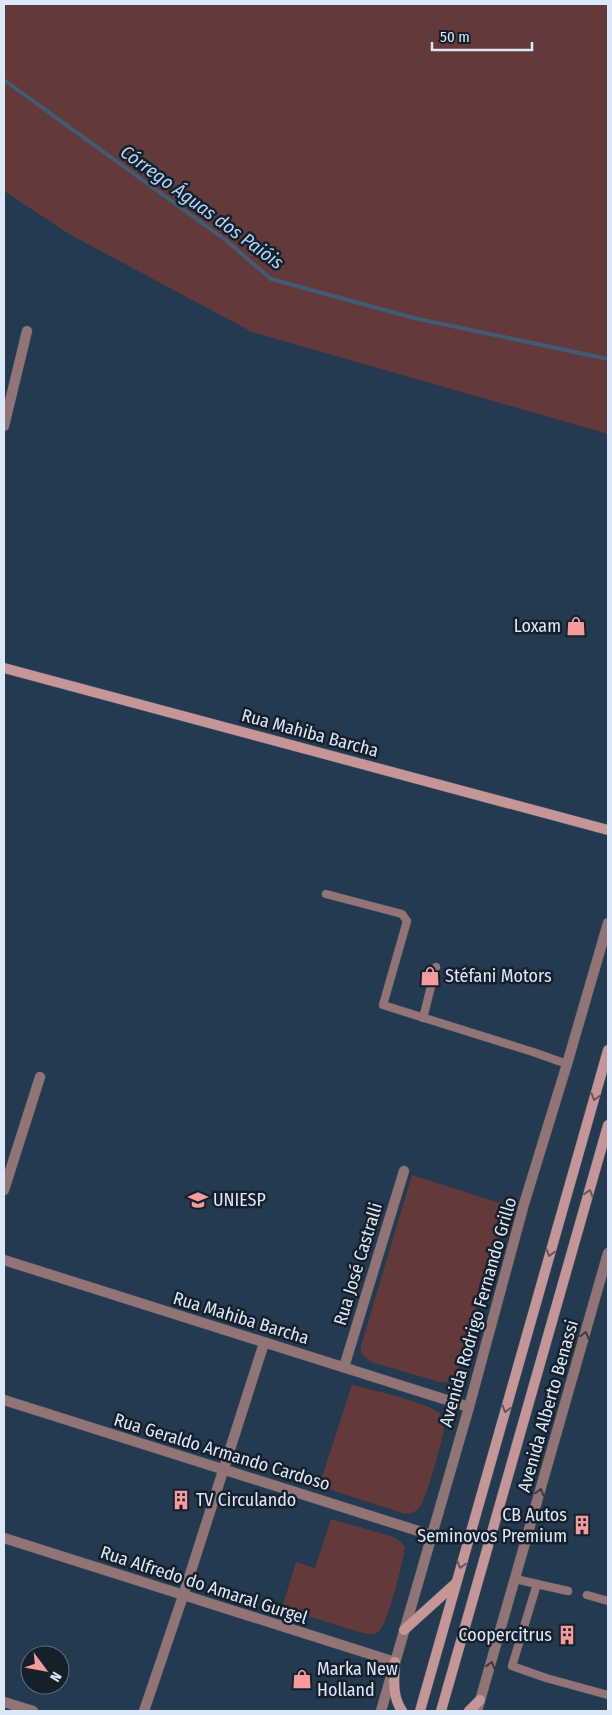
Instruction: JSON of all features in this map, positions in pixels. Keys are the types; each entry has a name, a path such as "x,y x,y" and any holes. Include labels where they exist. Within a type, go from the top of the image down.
{"main road":[{"name":"Rua Mahiba Barcha","path":"4,668 608,830"},
{"path":"420,1711 608,1050"},
{"path":"441,1711 608,1125"},
{"path":"404,1630 456,1582"},
{"path":"395,1662 393,1690 397,1704 402,1711"},
{"path":"469,1711 480,1700"}],"street":[{"path":"4,426 27,331"},
{"name":"Avenida Rodrigo Fernando Grillo","path":"381,1711 469,1407 524,1204 608,923"},
{"path":"4,1190 40,1077"},
{"name":"Rua José Castralli","path":"344,1367 404,1171"},
{"name":"Avenida Alberto Benassi","path":"477,1711 608,1253"},
{"name":"Rua Mahiba Barcha","path":"4,1260 469,1407"},
{"path":"144,1711 264,1343"},
{"name":"Rua Geraldo Armando Cardoso","path":"4,1400 431,1535"},
{"name":"Rua Alfredo do Amaral Gurgel","path":"4,1538 395,1662"},
{"path":"5,1705 33,1711"}],"lane":[{"path":"326,894 402,914 405,917 407,921 384,1005 567,1064"},
{"path":"423,1018 436,967"},
{"path":"516,1579 568,1591"},
{"path":"537,1584 512,1666 546,1678 608,1695"},
{"path":"587,1595 608,1601"}],"shaded area":[{"path":"4,4 608,4 608,434 252,332 69,234 4,191"},
{"path":"412,1175 509,1206 457,1372 450,1381 443,1383 371,1362 361,1353 361,1346"},
{"path":"352,1385 424,1405 442,1417 444,1428 434,1467 424,1500 414,1512 405,1514 319,1486"},
{"path":"331,1519 394,1537 405,1547 386,1618 382,1627 374,1634 359,1632 282,1608 296,1562 315,1568"}],"waterway":[{"name":"Córrego Águas dos Paióis","path":"4,80 227,241 271,279 414,318 608,359"}],"place":[{"name":"Loxam","path":"576,626"},
{"name":"Stéfani Motors","path":"430,976"},
{"name":"UNIESP","path":"198,1200"},
{"name":"TV Circulando","path":"181,1500"},
{"name":"CB Autos Seminovos Premium","path":"582,1525"},
{"name":"Coopercitrus","path":"567,1635"},
{"name":"Marka New Holland","path":"302,1679"}]}
